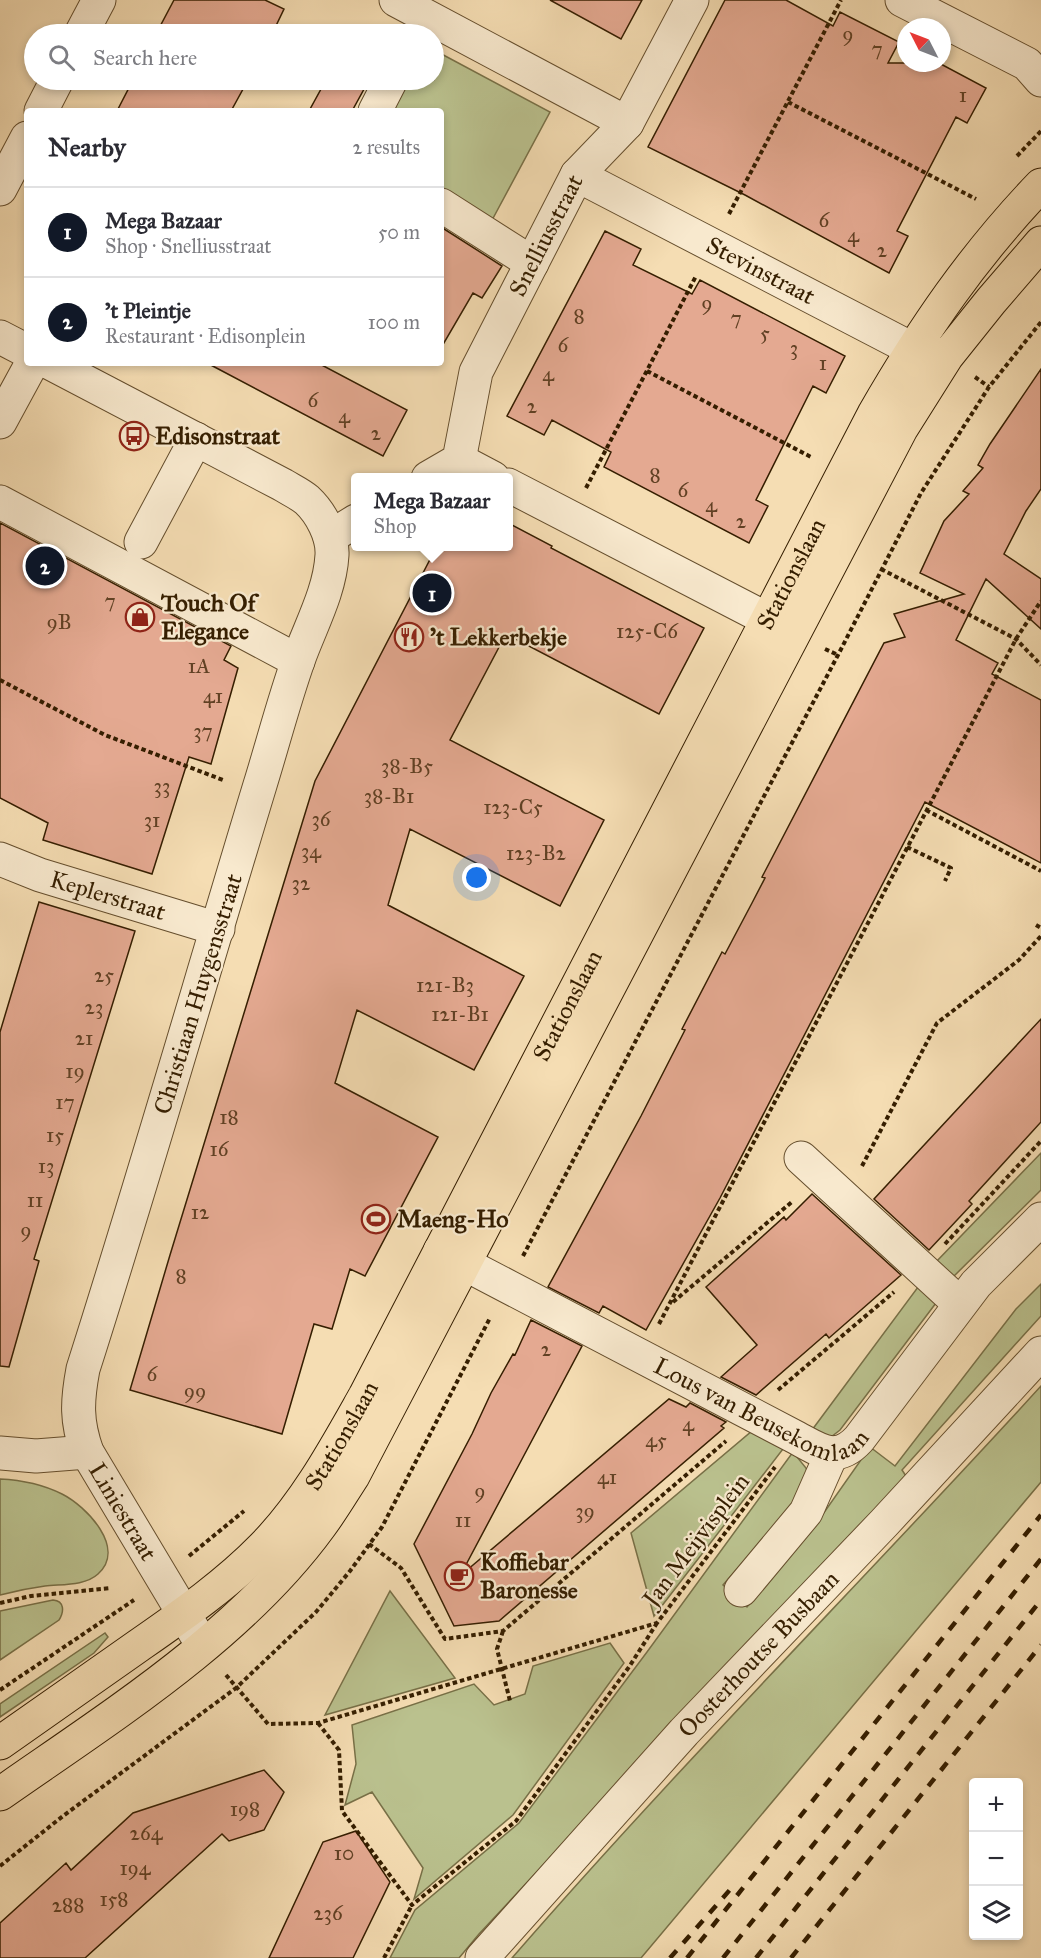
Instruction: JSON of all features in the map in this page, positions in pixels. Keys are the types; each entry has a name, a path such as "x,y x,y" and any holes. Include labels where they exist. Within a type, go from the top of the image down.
{"main road":[{"name":"Stationslaan","path":"781,626 874,414 912,349 959,282 999,231 1041,185"},
{"name":"Stationslaan","path":"0,1794 117,1713 203,1646 244,1610 283,1570 320,1526 353,1476 452,1257 781,626 947,356 1041,243"},
{"name":"Stationslaan","path":"0,1743 184,1614 263,1548 295,1511 452,1257"}],"street":[{"path":"86,24 99,0"},
{"name":"Snelliusstraat","path":"459,460 476,372 577,175 627,123 692,0"},
{"path":"921,4 1027,64 1041,80"},
{"path":"411,16 427,24"},
{"path":"444,32 627,123"},
{"path":"43,108 52,90"},
{"path":"377,108 386,90"},
{"path":"0,189 24,144"},
{"name":"Stevinstraat","path":"577,175 912,349 947,356"},
{"path":"444,207 532,263"},
{"path":"0,337 24,349"},
{"path":"0,422 30,366"},
{"path":"56,366 283,485 306,500 320,518 343,529"},
{"path":"141,542 196,439"},
{"path":"435,473 459,460 485,473"},
{"path":"513,488 781,626"},
{"path":"0,502 298,661"},
{"name":"Christiaan Huygensstraat","path":"87,1452 79,1431 77,1401 83,1369 298,661 324,592 332,555 343,529"},
{"name":"Keplerstraat","path":"0,859 40,875 218,929"},
{"path":"823,1178 960,1304"},
{"name":"Lous van Beusekomlaan","path":"452,1257 823,1452 832,1454 842,1452 859,1439 976,1284 1041,1219"},
{"name":"Oosterhoutse Busbaan","path":"482,1958 684,1732 884,1523 1041,1353"},
{"name":"Liniestraat","path":"0,1453 36,1456 87,1452 203,1646"},
{"path":"741,1590 806,1512 832,1454"}],"path":[{"path":"788,102 976,199"},
{"path":"647,371 816,459"},
{"path":"881,569 1016,639 1041,665"},
{"path":"642,1357 1016,639 1041,601"},
{"path":"0,680 105,735 258,793"},
{"path":"926,810 1041,872"},
{"path":"907,847 951,868 945,881"},
{"path":"1036,925 1041,928"},
{"path":"670,1304 823,1178 937,1023 1019,960 1041,936"},
{"name":"Jan Meijvisplein","path":"503,1631 756,1417"},
{"name":"Jan Meijvisplein","path":"236,1688 268,1724 318,1723 657,1623 797,1438"},
{"path":"369,1544 401,1568 445,1639 503,1631 497,1649 510,1701"},
{"path":"0,1690 163,1578"},
{"path":"0,1604 31,1596 111,1588"},
{"path":"384,1958 411,1905 516,1821 629,1667 657,1623"},
{"path":"318,1723 339,1750 342,1811 411,1905"}],"green space":[{"path":"444,55 550,112 491,222 444,191 444,108 389,108 399,90 444,90"},
{"path":"1041,1153 1041,1190 951,1279 935,1263"},
{"path":"921,1283 939,1299 840,1430 831,1437 812,1430"},
{"path":"1041,1284 1041,1316 902,1470 906,1476 459,1958 390,1958 415,1910 519,1823 793,1452 806,1468 810,1479 797,1500 723,1585 747,1607 816,1524 870,1447 895,1466 1016,1309"},
{"path":"1041,1386 1041,1482 641,1958 512,1958 642,1813"},
{"path":"752,1431 783,1449 654,1616 631,1533"},
{"path":"0,1479 48,1488 62,1494 82,1508 92,1518 106,1540 108,1552 106,1564 98,1574 80,1583 39,1587 0,1595"},
{"path":"390,1591 455,1678 325,1715"},
{"path":"53,1600 60,1602 62,1607 59,1620 0,1660 0,1611"},
{"path":"105,1633 108,1637 94,1653 0,1717 0,1704"},
{"path":"610,1643 624,1663 513,1815 414,1899 423,1868 372,1792 345,1805 356,1764 352,1725 474,1684 494,1705 525,1694 533,1666"}],"building":[{"path":"174,0 265,0 284,9 277,24 161,24"},
{"path":"550,0 642,0 621,39"},
{"path":"725,0 786,0 833,26 840,12 897,41 897,46 888,63 897,63 897,72 951,72 951,69 986,88 967,123 956,117 897,231 908,236 889,273 745,195 648,147"},
{"path":"128,90 243,90 233,108 119,108"},
{"path":"321,90 364,90 354,108 311,108"},
{"path":"444,229 502,266 482,298 473,293 444,343"},
{"path":"605,231 641,249 633,265 692,294 700,280 845,356 826,393 813,386 756,500 768,506 749,543 604,467 611,452 552,420 544,435 507,416"},
{"path":"213,366 324,366 407,410 383,456"},
{"path":"1041,369 1041,489 1026,511 1004,554 1041,579 1041,629 986,579 956,640 998,663 992,674 1041,700 1041,863 925,802 720,1198 646,1330 603,1306 599,1313 548,1287 641,1116 685,1030 682,1029 722,952 725,954 752,903 765,878 762,877 884,643 905,637 894,614 964,594 920,573 944,521 969,494 963,491 983,468 978,465 990,444"},
{"path":"0,523 231,646 224,660 238,668 211,764 189,757 152,874 43,840 48,823 0,798"},
{"path":"513,526 704,628 659,714 506,634 450,740 604,820 560,906 410,829 388,905 524,976 474,1070 357,1010 335,1083 438,1137 365,1276 350,1269 332,1329 314,1324 282,1434 130,1390 315,781 434,551 513,551"},
{"path":"39,902 135,931 34,1259 39,1261 9,1367 0,1366 0,1032"},
{"path":"1041,1019 1041,1122 969,1201 972,1204 929,1250 874,1199"},
{"path":"812,1194 901,1275 829,1338 826,1334 756,1395 721,1377 757,1345 706,1287 784,1217 786,1220"},
{"path":"531,1320 582,1346 460,1576 669,1399 686,1407 690,1403 726,1422 721,1426 724,1428 499,1621 454,1626 414,1544 491,1393 513,1354 515,1355"},
{"path":"264,1770 284,1792 264,1830 229,1841 222,1834 85,1958 0,1958 0,1923 66,1863 71,1870 133,1813"},
{"path":"356,1831 390,1882 353,1958 269,1958 323,1842"}],"railway":[{"path":"687,1958 1041,1515"},
{"path":"723,1958 1041,1559"},
{"path":"756,1958 1041,1600"},
{"path":"791,1958 1041,1645"},
{"path":"670,1958 735,1884"}],"place":[{"name":"Edisonstraat","path":"134,436"},
{"name":"'t Pleintje","path":"45,566"},
{"name":"Mega Bazaar","path":"432,593"},
{"name":"Touch Of Elegance","path":"140,617"},
{"name":"'t Lekkerbekje","path":"409,637"},
{"name":"Maeng-Ho","path":"376,1219"},
{"name":"Koffiebar Baronesse","path":"459,1576"}]}
